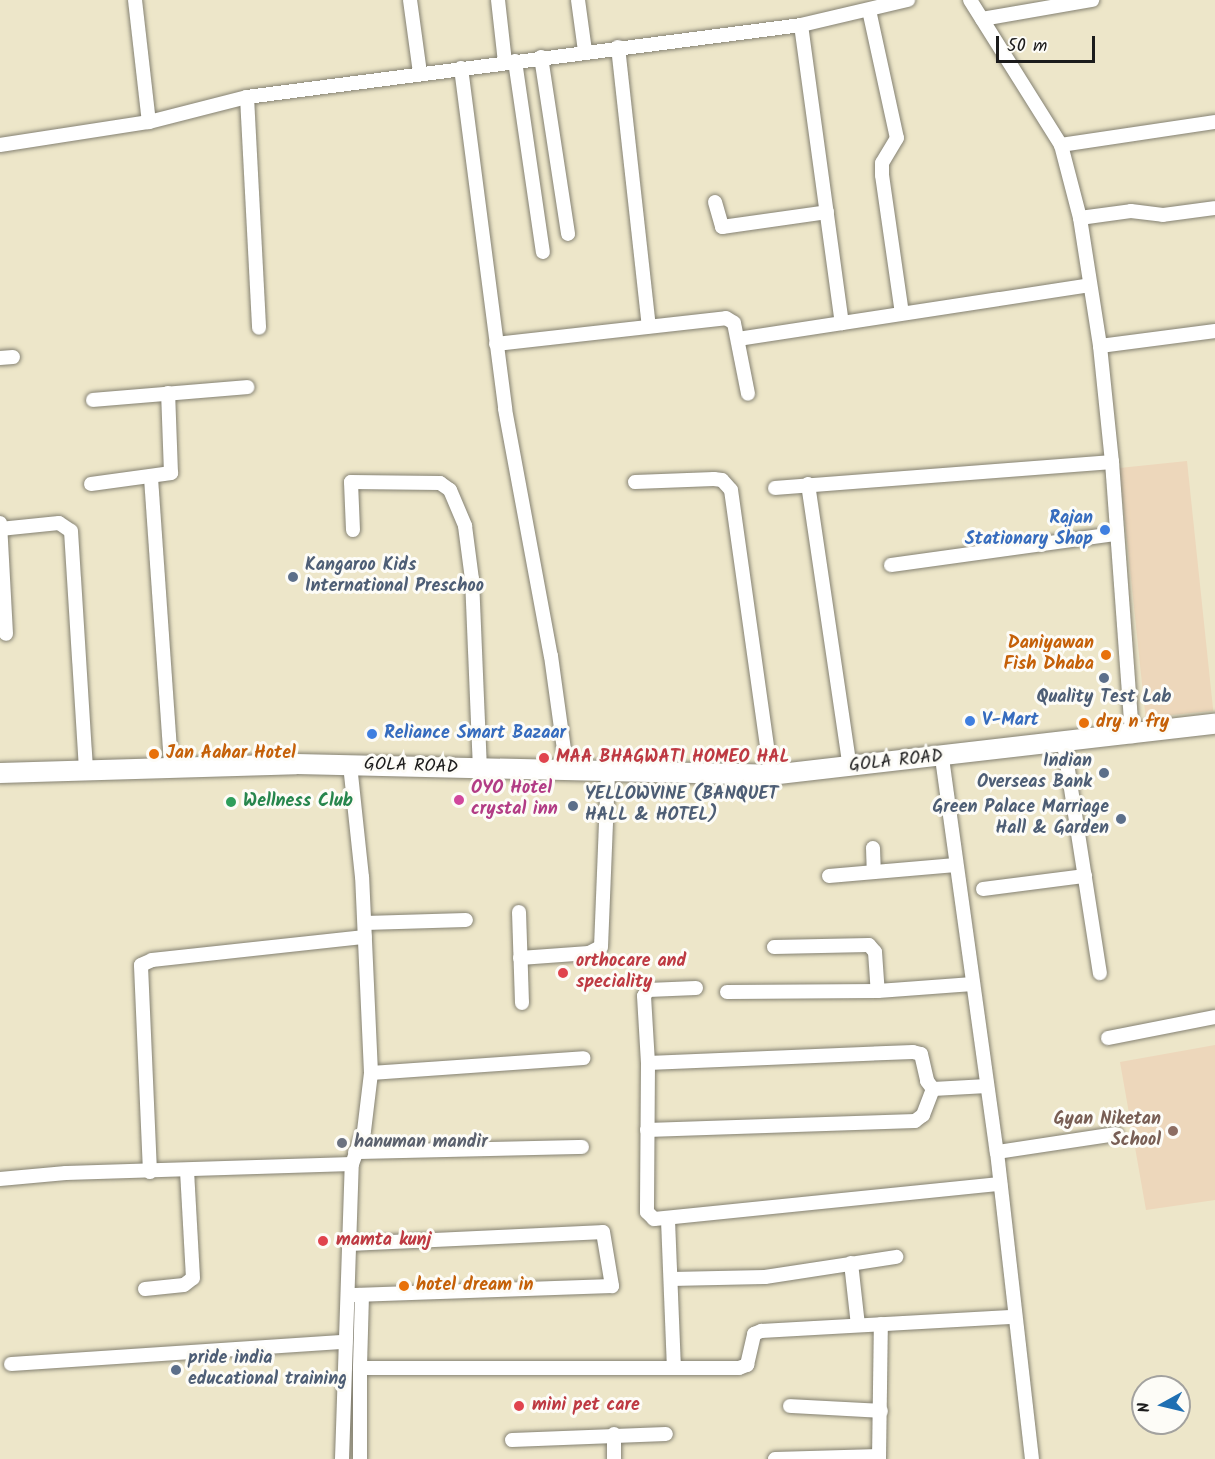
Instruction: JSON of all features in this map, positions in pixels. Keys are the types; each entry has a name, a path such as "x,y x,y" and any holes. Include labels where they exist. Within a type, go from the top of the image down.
{"street":[{"path":"135,0 149,122"},
{"path":"410,0 420,74"},
{"path":"498,0 543,252"},
{"path":"578,0 585,51"},
{"path":"0,145 149,122 247,97 585,51 801,25 908,0"},
{"path":"970,0 1061,145 1080,218 1100,346 1112,462 1115,534 1132,736"},
{"path":"982,19 1092,0"},
{"path":"869,10 897,138 882,163 882,175 902,313"},
{"path":"801,25 842,323"},
{"path":"618,47 649,326"},
{"path":"541,57 568,234"},
{"path":"461,68 496,344 567,772"},
{"path":"247,97 259,328"},
{"path":"1061,145 1215,122"},
{"path":"715,202 722,226 827,212"},
{"path":"1080,218 1131,211 1163,215 1215,208"},
{"path":"738,339 1090,285"},
{"path":"496,344 726,318 734,323 748,394"},
{"path":"1100,346 1215,331"},
{"path":"93,400 247,387"},
{"path":"91,484 169,475 172,469 168,393"},
{"path":"775,488 1112,462"},
{"path":"151,478 171,767"},
{"path":"635,482 714,479 722,480 731,490 771,775"},
{"path":"353,530 351,482 440,483 450,490 464,519 468,543 480,770"},
{"path":"808,484 850,767"},
{"path":"0,523 6,634"},
{"path":"0,529 59,523 71,531 86,770"},
{"path":"891,565 1115,534"},
{"name":"GOLA ROAD","path":"0,773 171,767 350,765 480,770 771,775 1065,744 1215,724"},
{"path":"1065,744 1100,973"},
{"path":"942,758 997,1152 1032,1459"},
{"path":"342,1459 353,1158 364,1131 371,1073 365,930 350,765"},
{"path":"520,958 589,953 601,947 608,773"},
{"path":"873,848 874,872"},
{"path":"829,876 956,865"},
{"path":"983,889 1085,876"},
{"path":"519,912 522,1003"},
{"path":"150,1172 141,965 152,960 365,930 466,920"},
{"path":"774,947 869,945 875,952 878,991"},
{"path":"727,992 878,991 973,984"},
{"path":"696,988 648,990 644,996 648,1063 647,1212 654,1219 668,1220 1000,1184"},
{"path":"1108,1038 1215,1017"},
{"path":"648,1063 913,1052 921,1054 927,1081 933,1089"},
{"path":"371,1073 583,1058"},
{"path":"933,1089 987,1086"},
{"path":"647,1130 915,1121 923,1115 933,1089"},
{"path":"997,1152 1116,1134"},
{"path":"0,1179 187,1171 353,1158 582,1147"},
{"path":"144,1289 184,1285 193,1278 187,1171"},
{"path":"668,1220 674,1368"},
{"path":"347,1294 612,1286 603,1232 351,1244"},
{"path":"670,1279 765,1277 896,1257"},
{"path":"850,1263 858,1325"},
{"path":"360,1459 362,1295"},
{"path":"360,1368 745,1366 758,1331 1016,1317"},
{"path":"775,1459 879,1457 881,1324"},
{"path":"11,1364 345,1342"},
{"path":"790,1406 880,1411"},
{"path":"614,1434 614,1459"},
{"path":"512,1440 614,1434 666,1434"}],"shaded area":[{"path":"1187,461 1213,711 1146,718 1119,468"},
{"name":"Gyan Niketan School","path":"1215,1045 1215,1200 1146,1210 1120,1062"}],"place":[{"name":"Rajan Stationary Shop","path":"1105,530"},
{"name":"Kangaroo Kids International Preschoo","path":"293,577"},
{"name":"Daniyawan Fish Dhaba","path":"1106,655"},
{"name":"Quality Test Lab","path":"1104,678"},
{"name":"V-Mart","path":"970,721"},
{"name":"dry n fry","path":"1084,723"},
{"name":"Reliance Smart Bazaar","path":"372,734"},
{"name":"Jan Aahar Hotel","path":"154,754"},
{"name":"MAA BHAGWATI HOMEO HAL","path":"544,758"},
{"name":"Indian Overseas Bank","path":"1104,773"},
{"name":"OYO Hotel crystal inn","path":"459,800"},
{"name":"Wellness Club","path":"231,802"},
{"name":"YELLOWVINE (BANQUET HALL & HOTEL)","path":"573,806"},
{"name":"Green Palace Marriage Hall & Garden","path":"1121,819"},
{"name":"orthocare and speciality","path":"563,973"},
{"name":"Gyan Niketan School","path":"1173,1131"},
{"name":"hanuman mandir","path":"342,1143"},
{"name":"mamta kunj","path":"323,1241"},
{"name":"hotel dream in","path":"404,1286"},
{"name":"pride india educational training","path":"176,1370"},
{"name":"mini pet care","path":"519,1406"}]}
